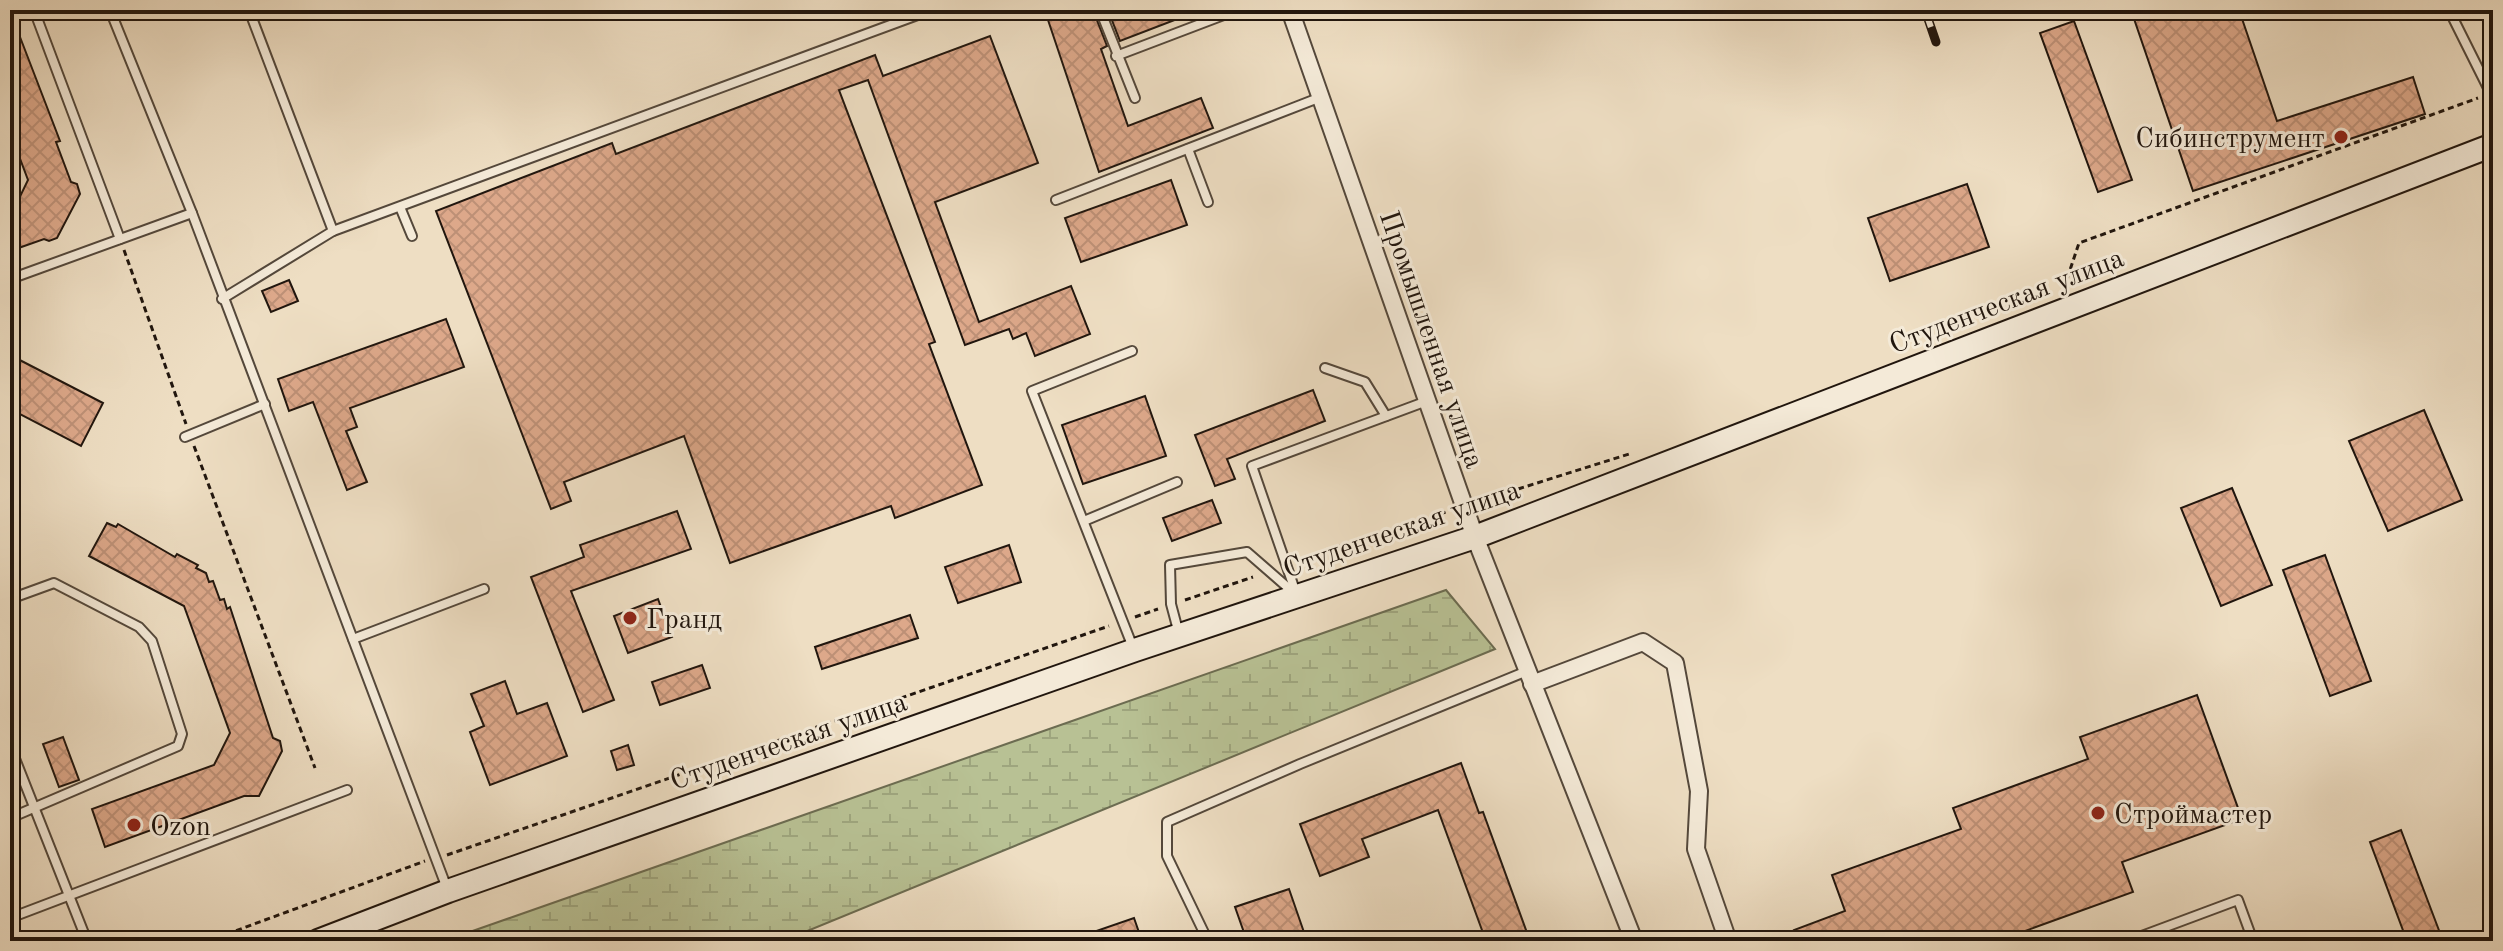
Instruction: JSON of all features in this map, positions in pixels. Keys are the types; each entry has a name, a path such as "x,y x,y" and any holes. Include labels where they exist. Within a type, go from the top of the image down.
{"main road":[{"name":"Студенческая улица","path":"318,941 448,891 1135,650 1475,537 2493,145"}],"street":[{"name":"Промышленная улица","path":"1290,10 1475,537 1634,941"},
{"path":"1530,678 1643,642 1675,663 1699,791 1696,849 1728,941"}],"lane":[{"path":"34,10 120,239"},
{"path":"110,10 192,213 448,891"},
{"path":"249,10 333,231"},
{"path":"222,299 333,231 931,10"},
{"path":"1100,10 1135,98"},
{"path":"1116,56 1237,10"},
{"path":"2449,10 2492,96"},
{"path":"1056,200 1322,97"},
{"path":"1188,149 1208,202"},
{"path":"400,207 412,236"},
{"path":"10,279 192,213"},
{"path":"1132,351 1032,391 1135,650"},
{"path":"1325,368 1365,382 1386,416"},
{"path":"1297,596 1252,466 1427,401"},
{"path":"188,436 265,404"},
{"path":"1084,521 1177,482"},
{"path":"1180,635 1171,604 1170,565 1247,552 1297,596"},
{"path":"10,599 54,583 139,627 152,641 182,734 178,746 10,818"},
{"path":"353,639 484,589"},
{"path":"1208,941 1167,856 1167,822 1300,764 1530,678"},
{"path":"10,746 67,898 87,941"},
{"path":"10,918 347,790"},
{"path":"2128,941 2238,900 2253,941"}],"path":[{"path":"2062,294 2079,243 2492,96"},
{"path":"120,239 188,436 315,768"},
{"path":"1286,563 1629,454"},
{"path":"208,941 435,857 465,851 1269,572"}],"green space":[{"path":"1446,590 1495,649 783,941 444,941"}],"building":[{"path":"1079,10 1093,10 1107,46 1101,49 1128,126 1201,98 1213,128 1099,172 1048,20"},
{"path":"1108,10 1198,10 1198,11 1120,41"},
{"path":"2131,10 2239,10 2277,121 2413,77 2425,114 2193,191"},
{"path":"10,11 60,141 56,142 71,182 77,184 80,194 57,238 44,239 10,251 10,209 15,207 28,180 10,132"},
{"path":"2074,21 2132,180 2098,192 2040,33"},
{"path":"990,36 1038,163 935,202 979,322 1071,286 1090,334 1035,356 1026,333 1013,339 1009,329 965,345 868,80 839,90 935,342 929,344 982,485 895,518 891,506 730,563 684,436 564,482 571,501 551,509 436,211 612,143 616,154 875,55 883,76"},
{"path":"1171,180 1187,225 1081,262 1065,218"},
{"path":"1967,184 1989,247 1890,281 1868,218"},
{"path":"289,280 298,301 271,312 262,291"},
{"path":"446,319 464,367 350,408 357,427 346,431 367,482 347,490 313,402 289,411 278,379"},
{"path":"10,355 103,403 81,446 10,409"},
{"path":"1313,390 1325,421 1227,459 1235,479 1215,486 1195,435"},
{"path":"1145,396 1166,456 1083,484 1062,425"},
{"path":"2424,410 2462,500 2388,531 2349,441"},
{"path":"2232,488 2272,585 2221,606 2181,508"},
{"path":"1212,500 1221,523 1172,541 1163,518"},
{"path":"677,511 691,549 571,591 614,700 583,712 531,577 584,557 580,545"},
{"path":"107,523 116,527 118,524 175,557 177,554 198,565 196,568 206,573 209,582 213,581 220,600 224,599 227,609 230,607 273,738 280,741 282,751 259,796 244,796 105,847 92,809 214,765 230,733 184,606 89,556"},
{"path":"1009,545 1021,582 958,603 945,567"},
{"path":"2325,555 2371,681 2330,696 2283,570"},
{"path":"658,599 672,637 628,653 614,616"},
{"path":"910,615 918,638 822,669 815,647"},
{"path":"702,665 710,688 660,705 652,682"},
{"path":"505,681 517,714 547,703 567,756 490,785 470,732 484,726 471,694"},
{"name":"Строймастер","path":"2197,695 2242,819 2122,862 2133,892 2011,936 2013,941 1798,941 1794,930 1845,911 1832,875 1961,829 1953,808 2088,759 2080,737"},
{"path":"63,737 79,780 59,787 43,744"},
{"path":"628,745 634,765 617,770 611,751"},
{"path":"1461,763 1479,813 1483,812 1530,941 1486,941 1438,810 1362,839 1369,857 1320,876 1300,824"},
{"path":"2401,830 2443,941 2407,941 2370,842"},
{"path":"1289,889 1307,941 1247,941 1235,907"},
{"path":"1134,918 1142,941 1073,939"}],"railway":[{"path":"1925,10 1936,42"}],"place":[{"name":"Сибинструмент","path":"2341,137"},
{"name":"Гранд","path":"630,618"},
{"name":"Строймастер","path":"2098,813"},
{"name":"Ozon","path":"134,825"}]}
